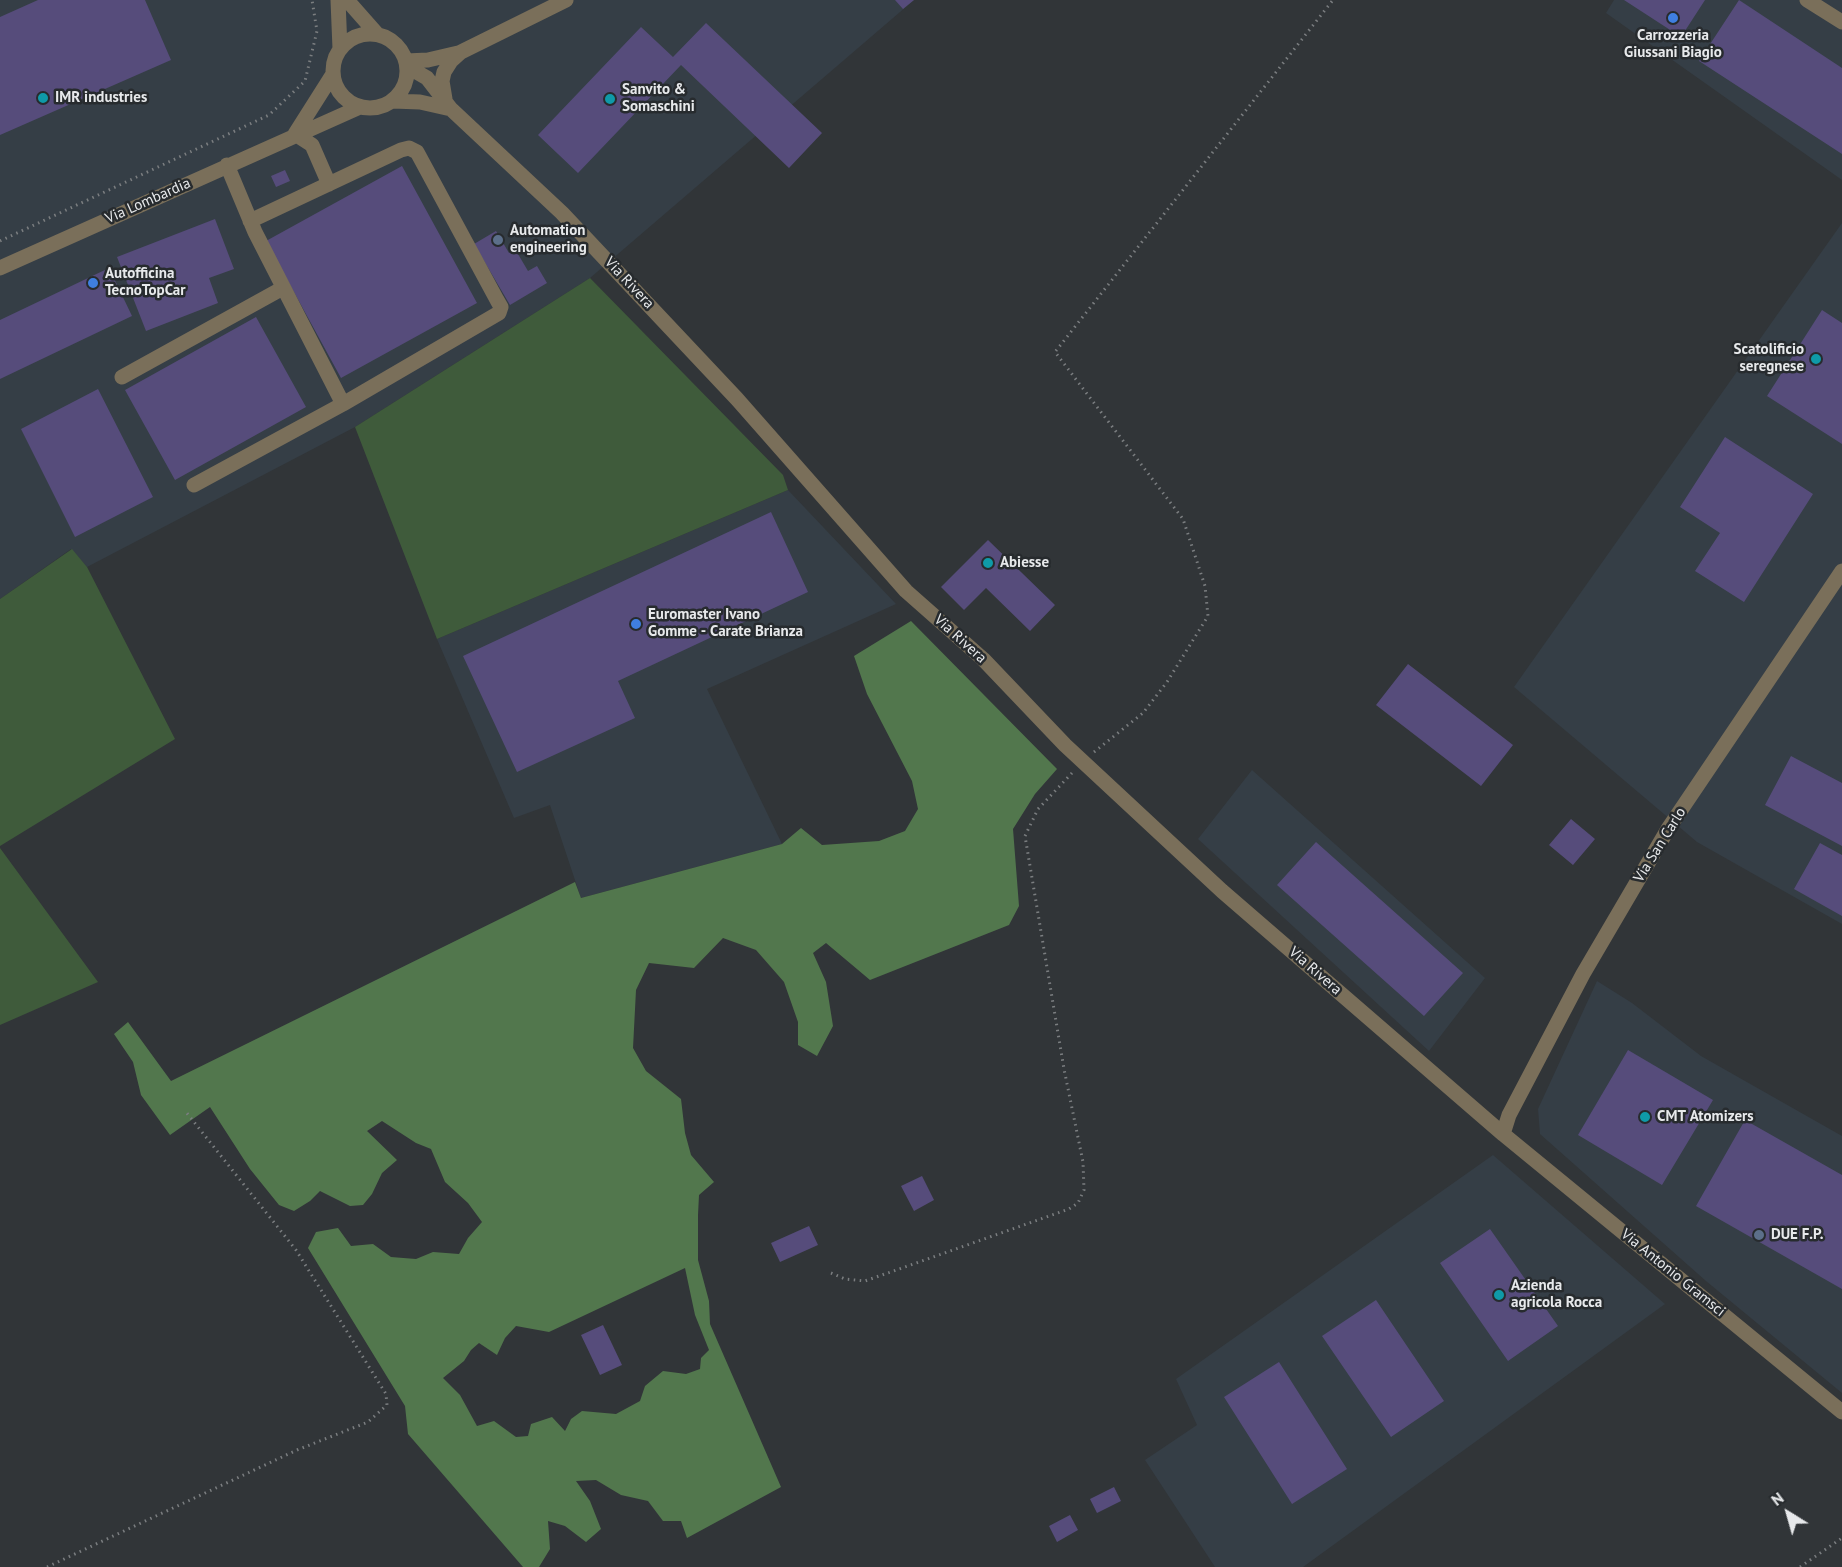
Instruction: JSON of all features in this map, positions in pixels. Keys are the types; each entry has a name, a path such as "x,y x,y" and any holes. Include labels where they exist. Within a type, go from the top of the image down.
{"street":[{"path":"338,0 340,49"},
{"path":"333,74 341,95 350,103 371,109 382,107 393,101 402,91 407,79 407,64 395,44 376,34 347,0"},
{"path":"407,64 461,52 566,0"},
{"path":"1807,0 1842,22"},
{"path":"328,184 312,145 296,135 333,74 340,49 356,37 376,34"},
{"path":"448,105 442,81 444,72 461,52"},
{"name":"Via Rivera","path":"407,64 427,78 448,105 562,213 621,275 737,399 906,591 983,659 1083,761 1222,891 1503,1134"},
{"name":"Via Rivera","path":"393,101 448,105"},
{"name":"Via Lombardia","path":"0,268 360,107"},
{"path":"194,485 343,404 499,313 501,307 417,152 409,148 250,221"},
{"path":"227,165 250,221 343,404"},
{"path":"122,377 284,288"},
{"name":"Via San Carlo","path":"1503,1134 1509,1115 1583,974 1668,829 1842,571"},
{"name":"Via Antonio Gramsci","path":"1503,1134 1842,1412"}],"path":[{"path":"0,241 269,115 305,81 317,31 312,0"},
{"path":"831,1273 845,1279 865,1281 1069,1209 1078,1203 1084,1190 1083,1162 1064,1069 1025,836 1038,809 1083,761 1143,713 1167,682 1208,616 1205,586 1183,519 1054,352 1333,0"},
{"path":"47,1567 286,1455 368,1422 387,1405 386,1394 296,1250 186,1112"},
{"path":"1800,1567 1842,1538"}],"shaded area":[{"path":"0,0 914,0 590,278 355,427 87,567 71,549 0,599"},
{"path":"1614,0 1842,0 1842,180 1606,13"},
{"path":"1842,223 1842,924 1697,842 1514,687"},
{"path":"788,490 896,604 707,689 782,844 581,898 550,805 514,818 437,639"},
{"path":"1252,770 1485,978 1429,1051 1198,839"},
{"path":"1597,981 1632,1003 1701,1056 1842,1136 1842,1393 1706,1281 1540,1134 1538,1109"},
{"path":"1493,1155 1665,1304 1303,1567 1215,1567 1145,1460 1197,1425 1176,1379"}],"green space":[{"path":"590,278 783,475 788,490 437,639 355,427"},
{"path":"72,549 87,567 175,739 0,846 0,599"},
{"path":"911,621 1057,769 1035,794 1013,829 1019,906 1009,925 870,980 826,943 813,953 826,982 833,1026 817,1056 798,1045 798,1022 784,982 756,950 723,938 694,968 649,963 636,990 633,1048 646,1071 681,1099 685,1133 691,1155 714,1182 699,1195 698,1215 698,1260 709,1301 710,1324 781,1487 687,1538 681,1521 663,1521 648,1501 621,1495 596,1480 576,1481 590,1501 601,1529 586,1542 565,1526 548,1521 550,1549 539,1567 523,1567 408,1434 405,1406 308,1248 316,1232 338,1228 351,1246 373,1244 391,1257 416,1259 433,1252 459,1254 468,1238 482,1222 468,1203 445,1182 431,1149 416,1143 382,1121 367,1131 397,1160 382,1173 372,1194 363,1205 350,1206 320,1191 310,1201 294,1211 279,1205 250,1169 210,1107 170,1135 141,1095 133,1062 114,1034 128,1022 171,1081 575,882 581,898 782,844 801,828 822,845 879,841 905,831 918,809 912,781 867,694 854,656","holes":["685,1268 695,1315 709,1350 701,1358 700,1369 686,1374 663,1371 645,1386 640,1401 616,1414 582,1411 571,1419 565,1431 552,1417 531,1424 528,1436 516,1437 494,1421 477,1426 460,1395 443,1378 464,1361 479,1343 497,1355 505,1338 516,1326 549,1332"]},
{"path":"0,848 98,982 0,1025"}],"building":[{"name":"IMR industries","path":"38,0 145,0 171,60 0,135 0,17"},
{"path":"895,0 914,0 903,9"},
{"name":"Carrozzeria Giussani Biagio","path":"1624,0 1705,0 1681,37"},
{"path":"1739,0 1842,68 1842,154 1699,61"},
{"name":"Sanvito & Somaschini","path":"706,23 822,133 789,168 681,65 578,173 538,135 641,27 673,57"},
{"path":"402,166 477,303 341,378 266,241"},
{"path":"285,170 290,181 276,187 271,176"},
{"path":"215,219 234,269 209,278 218,303 146,331 117,257"},
{"path":"496,231 509,253 515,249 528,271 537,266 547,283 510,305 474,244"},
{"path":"109,268 132,316 0,379 0,320"},
{"name":"Scatolificio seregnese","path":"1822,310 1842,323 1842,444 1767,396"},
{"path":"256,317 306,407 175,480 125,390"},
{"path":"98,389 153,497 75,537 21,429"},
{"path":"1725,437 1813,494 1744,602 1695,571 1720,533 1680,507"},
{"name":"Euromaster Ivano Gomme - Carate Brianza","path":"771,512 808,592 618,681 635,718 517,772 463,656"},
{"name":"Abiesse","path":"988,540 1055,605 1030,631 986,588 964,610 941,587"},
{"path":"1408,664 1513,745 1481,786 1376,705"},
{"path":"1791,756 1842,783 1842,846 1765,805"},
{"path":"1571,819 1595,839 1573,865 1549,845"},
{"path":"1316,842 1463,973 1424,1016 1277,885"},
{"path":"1820,843 1842,855 1842,916 1794,889"},
{"name":"CMT Atomizers","path":"1628,1050 1713,1100 1662,1185 1578,1135"},
{"path":"1745,1120 1842,1175 1842,1289 1696,1206"},
{"path":"922,1176 934,1200 914,1211 901,1186"},
{"path":"809,1226 818,1245 780,1262 771,1243"},
{"name":"Azienda agricola Rocca","path":"1490,1229 1558,1326 1508,1361 1440,1263"},
{"path":"1376,1300 1444,1401 1391,1437 1322,1336"},
{"path":"603,1325 622,1365 600,1375 581,1335"},
{"path":"1279,1362 1347,1469 1292,1504 1224,1397"},
{"path":"1114,1487 1121,1501 1097,1513 1090,1499"},
{"path":"1070,1515 1078,1530 1057,1542 1049,1526"}],"place":[{"name":"Carrozzeria Giussani Biagio","path":"1673,18"},
{"name":"IMR industries","path":"43,98"},
{"name":"Sanvito & Somaschini","path":"610,99"},
{"name":"Automation engineering","path":"498,240"},
{"name":"Autofficina TecnoTopCar","path":"93,283"},
{"name":"Scatolificio seregnese","path":"1816,359"},
{"name":"Abiesse","path":"988,563"},
{"name":"Euromaster Ivano Gomme - Carate Brianza","path":"636,624"},
{"name":"CMT Atomizers","path":"1645,1117"},
{"name":"DUE F.P.","path":"1759,1235"},
{"name":"Azienda agricola Rocca","path":"1499,1295"}]}
